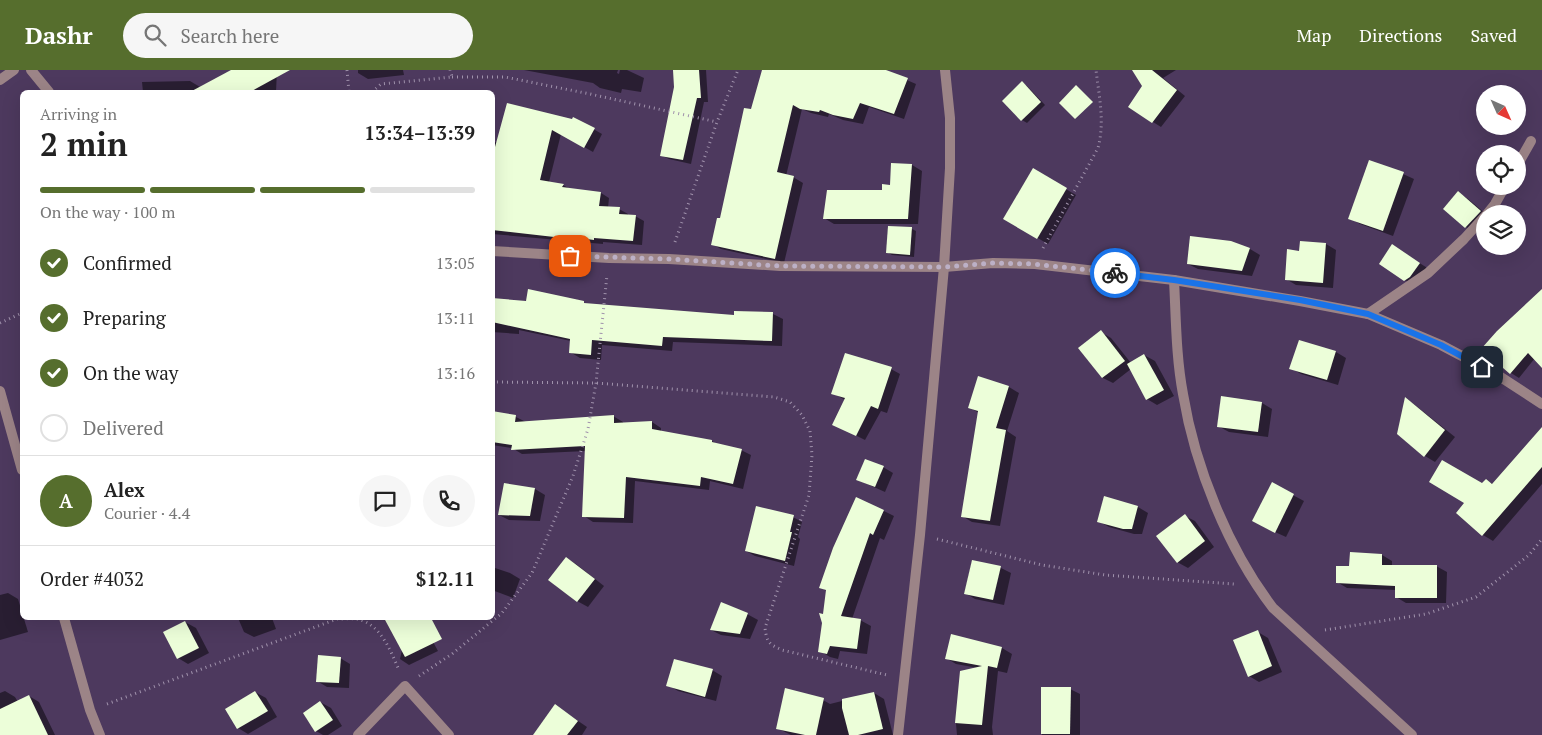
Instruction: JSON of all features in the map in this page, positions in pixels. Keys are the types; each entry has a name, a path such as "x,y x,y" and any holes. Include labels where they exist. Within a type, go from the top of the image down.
{"street":[{"path":"0,80 14,70"},
{"path":"31,70 47,90"},
{"path":"898,735 920,534 944,267 950,168 950,118 945,70"},
{"path":"1526,150 1531,141"},
{"path":"1368,314 1428,273 1476,226"},
{"path":"495,251 780,266 944,267 993,263 1034,264 1174,280 1300,300 1368,314 1441,345 1496,374 1542,404"},
{"path":"1174,280 1183,395 1195,446 1208,489 1230,536 1256,585 1273,608 1412,735"},
{"path":"0,391 20,463"},
{"path":"65,620 90,710 100,735"},
{"path":"358,735 405,686 449,735"}],"path":[{"path":"347,70 349,90"},
{"path":"450,70 452,77"},
{"path":"669,259 716,122 738,70"},
{"path":"1034,264 1098,148 1102,135 1102,122 1096,70"},
{"path":"374,90 381,84 452,77 505,77 716,122"},
{"path":"495,619 502,613 532,573 573,476 588,428 596,383 609,258"},
{"path":"0,323 20,314"},
{"path":"495,382 596,383 774,397 790,402 802,415 810,431 812,456 809,495 765,628 766,639 770,644 782,650 904,679"},
{"path":"920,534 1042,565 1096,573 1256,585"},
{"path":"1302,634 1426,614 1476,596 1528,555 1542,540"},
{"path":"90,710 335,620"},
{"path":"361,620 376,628 389,648 405,686 452,654 493,620"}],"building":[{"path":"231,70 290,70 254,90 194,90"},
{"path":"673,70 699,70 701,98 697,98 683,160 660,156 674,87"},
{"path":"762,70 886,70 908,78 894,114 860,103 853,119 820,110 819,112 800,109 793,105 777,172 794,176 775,259 711,245 717,218 720,218 744,108 751,109"},
{"path":"1132,70 1152,70 1177,90 1152,123 1128,107 1142,86"},
{"path":"1022,81 1041,102 1021,121 1002,101"},
{"path":"1076,85 1093,102 1075,119 1059,103"},
{"path":"507,103 572,119 573,117 595,128 584,148 552,130 540,180 564,184 562,187 601,192 599,206 620,207 619,214 636,215 633,241 594,238 594,240 563,236 563,238 495,230 495,147"},
{"path":"1369,160 1404,172 1383,231 1348,219"},
{"path":"891,163 912,164 908,219 823,219 827,190 882,190 882,184 890,185"},
{"path":"1033,168 1067,188 1037,239 1003,219"},
{"path":"1458,191 1476,207 1476,216 1465,228 1443,209"},
{"path":"888,226 912,227 910,255 886,253"},
{"path":"1190,236 1231,241 1250,248 1242,271 1187,264"},
{"path":"1300,241 1326,243 1323,283 1285,280 1287,249 1299,251"},
{"path":"1392,244 1420,263 1410,277 1404,281 1379,264"},
{"path":"528,289 584,301 584,303 734,315 734,311 773,312 772,341 663,337 662,346 592,340 591,355 569,353 570,339 495,323 495,298 526,301"},
{"path":"1542,289 1542,368 1528,353 1510,374 1481,349 1497,331"},
{"path":"1101,330 1125,361 1102,378 1078,348"},
{"path":"1299,340 1336,351 1327,380 1289,369"},
{"path":"845,353 892,367 878,409 871,406 856,436 832,425 845,398 831,394"},
{"path":"1144,354 1164,390 1146,400 1127,364"},
{"path":"978,376 1009,386 996,428 1006,430 990,521 961,517 978,411 968,408"},
{"path":"1221,396 1262,402 1258,432 1217,427"},
{"path":"1405,397 1445,430 1424,457 1397,434"},
{"path":"495,412 516,415 515,422 614,415 614,423 652,421 652,429 712,440 712,442 742,449 733,484 701,477 700,486 626,477 624,518 582,517 585,446 511,450 512,445 495,442"},
{"path":"1542,427 1542,467 1482,536 1456,513 1464,503 1429,482 1442,460 1482,483 1486,479 1492,484"},
{"path":"865,459 884,466 875,487 856,480"},
{"path":"1272,482 1294,494 1275,533 1252,521"},
{"path":"504,483 535,488 530,516 498,515"},
{"path":"1104,496 1138,506 1132,529 1123,529 1097,522"},
{"path":"856,497 884,510 873,535 870,533 841,616 861,619 857,649 830,646 827,654 818,652 822,623 819,613 823,614 826,590 819,588 833,548"},
{"path":"756,506 794,515 785,561 745,551"},
{"path":"1185,514 1205,541 1177,563 1156,536"},
{"path":"1350,552 1382,554 1382,565 1437,565 1437,598 1395,598 1395,586 1336,583 1336,566 1349,566"},
{"path":"566,557 595,579 577,602 548,580"},
{"path":"972,560 1001,566 993,600 964,594"},
{"path":"721,602 748,613 740,634 710,630"},
{"path":"385,620 432,620 442,639 405,657"},
{"path":"185,621 199,648 177,659 163,632"},
{"path":"1258,630 1272,666 1248,677 1233,640"},
{"path":"951,634 1002,647 997,668 988,666 982,725 955,723 960,671 982,666 945,659"},
{"path":"318,655 341,657 339,683 316,682"},
{"path":"674,659 713,669 705,697 666,686"},
{"path":"1041,687 1071,687 1070,734 1041,734"},
{"path":"785,688 824,698 816,735 805,735 776,729"},
{"path":"255,691 268,711 237,729 225,709"},
{"path":"874,692 883,729 858,735 849,735 842,708 842,699"},
{"path":"29,695 48,735 0,735 0,709"},
{"path":"320,701 333,720 315,732 303,713"},
{"path":"555,704 578,721 567,735 533,735"}],"way so far":[{"path":"570,256 669,259 780,266 944,267 993,263 1034,264 1115,273"}],"route":[{"path":"1115,273 1174,280 1300,300 1368,314 1441,345 1482,367"}]}
